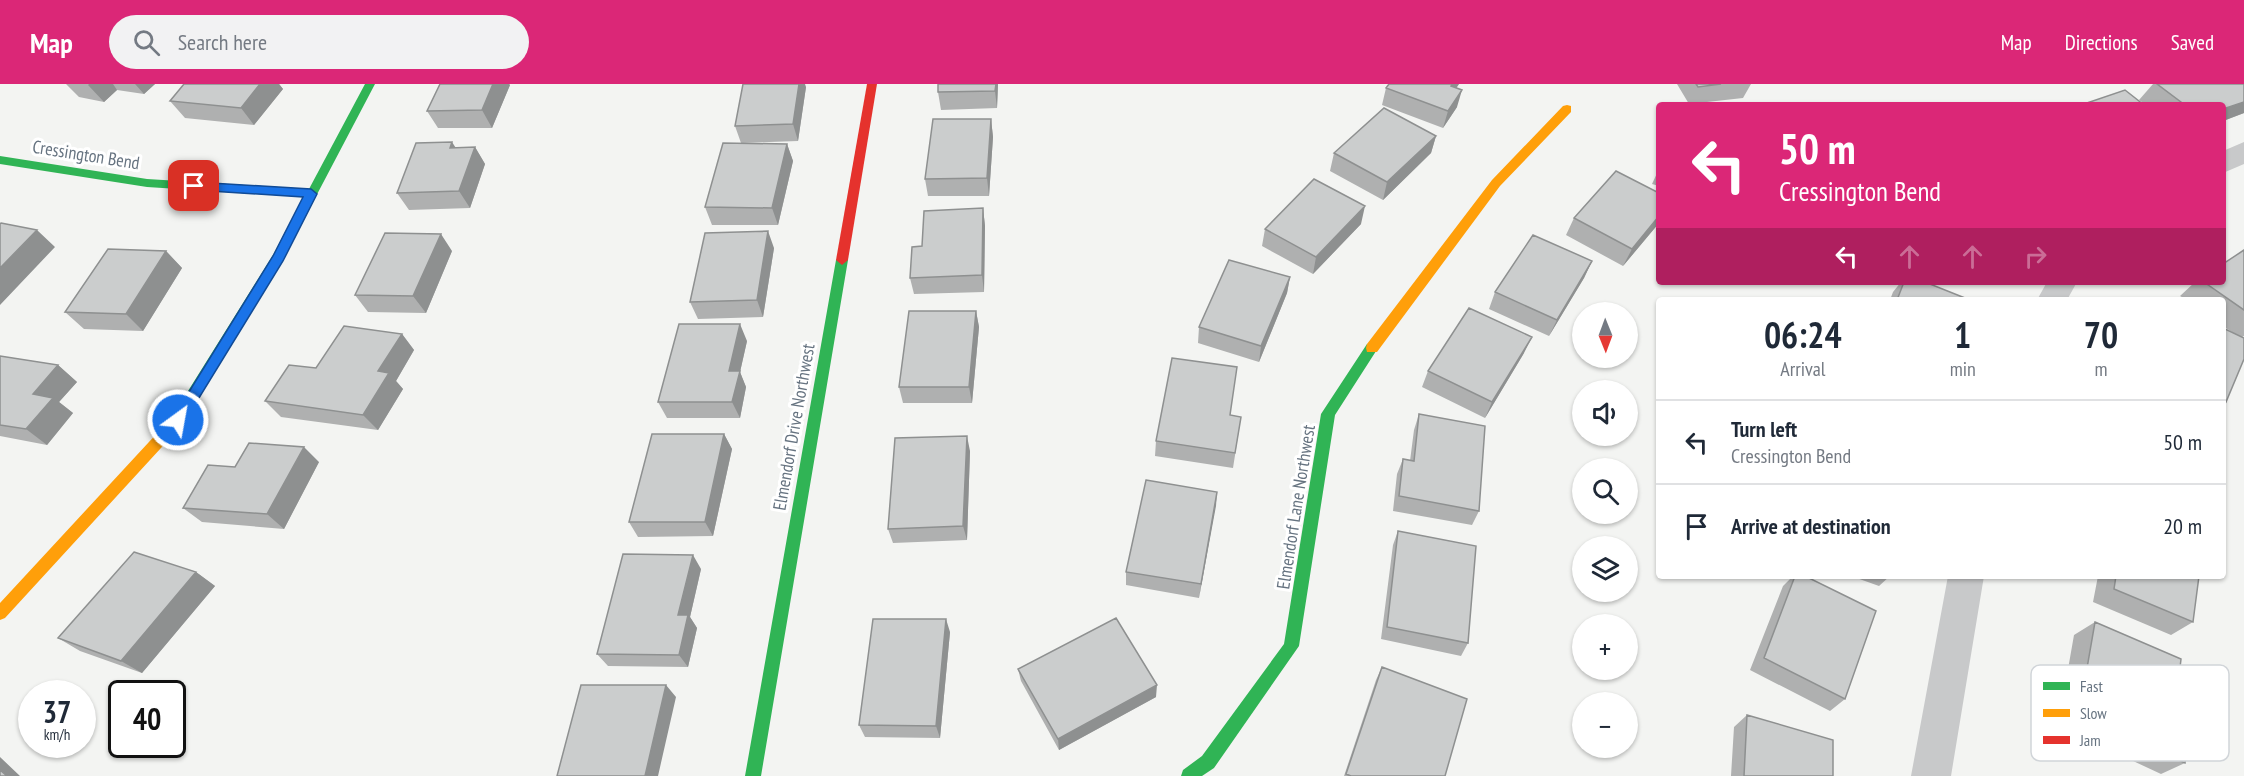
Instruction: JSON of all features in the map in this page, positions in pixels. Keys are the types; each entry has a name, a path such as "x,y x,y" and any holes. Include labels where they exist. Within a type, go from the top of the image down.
{"street":[{"path":"0,613 178,420 278,258 370,84"},
{"name":"Elmendorf Drive Northwest","path":"753,776 872,84"},
{"name":"Elmendorf Lane Northwest","path":"1189,776 1208,762 1292,646 1328,414 1375,344 1496,183 1567,108"},
{"path":"2226,161 2244,152"},
{"name":"Cressington Bend","path":"0,160 147,183 311,194"},
{"path":"1931,776 1965,579"}],"building":[{"path":"184,84 260,84 241,108 170,101"},
{"path":"440,84 493,84 482,110 427,111"},
{"path":"743,84 799,84 793,124 735,126"},
{"path":"938,84 996,84 995,91 938,92"},
{"path":"1389,84 1452,84 1451,86 1462,90 1448,111 1386,88"},
{"path":"1696,84 1721,84 1698,87"},
{"path":"2157,84 2244,84 2244,102 2226,108 2226,102 2181,102"},
{"path":"2125,90 2140,102 2090,102"},
{"path":"1384,108 1436,136 1387,182 1334,153"},
{"path":"933,119 991,119 987,178 925,179"},
{"path":"452,142 450,148 475,147 459,191 397,193 416,143"},
{"path":"723,143 787,144 772,208 705,207"},
{"path":"1616,171 1656,191 1656,220 1632,249 1574,218"},
{"path":"1314,179 1365,206 1316,257 1265,229"},
{"path":"983,208 982,275 910,278 912,247 922,246 924,211"},
{"path":"0,224 37,230 0,268"},
{"path":"768,231 757,300 690,302 705,233"},
{"path":"385,233 441,234 413,296 355,295"},
{"path":"1533,235 1592,261 1557,320 1495,292"},
{"path":"108,249 166,251 126,314 65,312"},
{"path":"2244,250 2244,310 2208,285 2226,285 2226,262"},
{"path":"1229,260 1290,277 1261,346 1199,327"},
{"path":"1903,285 1932,285 1962,297 1898,297"},
{"path":"1469,308 1532,337 1492,402 1428,371"},
{"path":"909,311 976,311 969,387 899,387"},
{"path":"679,324 740,324 729,371 740,371 732,402 658,402"},
{"path":"344,326 402,334 378,371 389,373 363,415 265,401 289,365 316,368"},
{"path":"2226,329 2244,338 2244,359 2226,402"},
{"path":"0,356 58,365 33,394 53,398 26,429 0,425"},
{"path":"1172,358 1237,367 1230,415 1241,417 1235,453 1156,441"},
{"path":"1419,414 1485,426 1479,511 1399,496 1403,459 1414,461"},
{"path":"652,434 724,434 705,522 629,522"},
{"path":"967,436 963,526 888,529 895,438"},
{"path":"249,443 304,447 267,514 183,508 208,465 235,467"},
{"path":"1146,480 1217,492 1201,584 1126,572"},
{"path":"1398,531 1476,546 1468,643 1387,627"},
{"path":"134,552 196,572 121,661 58,638"},
{"path":"623,554 693,555 678,615 688,615 679,655 597,654"},
{"path":"1794,579 1811,579 1876,611 1845,699 1764,658"},
{"path":"2116,579 2199,579 2193,622 2114,589"},
{"path":"1116,618 1157,685 1058,739 1018,669"},
{"path":"873,619 946,619 936,726 859,725"},
{"path":"2095,622 2181,659 2180,665 2088,665"},
{"path":"1382,667 1467,699 1445,776 1351,776 1346,774"},
{"path":"581,685 666,685 645,776 557,776"},
{"path":"1747,715 1833,740 1833,776 1744,776"}],"traffic: fast":[{"path":"188,403 278,258 370,84"},
{"path":"0,160 147,183 311,193"},
{"path":"753,776 842,260"},
{"path":"1189,776 1208,762 1291,646 1328,414 1372,348"}],"traffic: slow":[{"path":"1372,348 1496,183 1567,109"},
{"path":"0,613 178,420 188,403"}],"traffic: jam":[{"path":"842,260 872,84"}],"route":[{"path":"178,420 278,258 311,194 194,186"}]}
